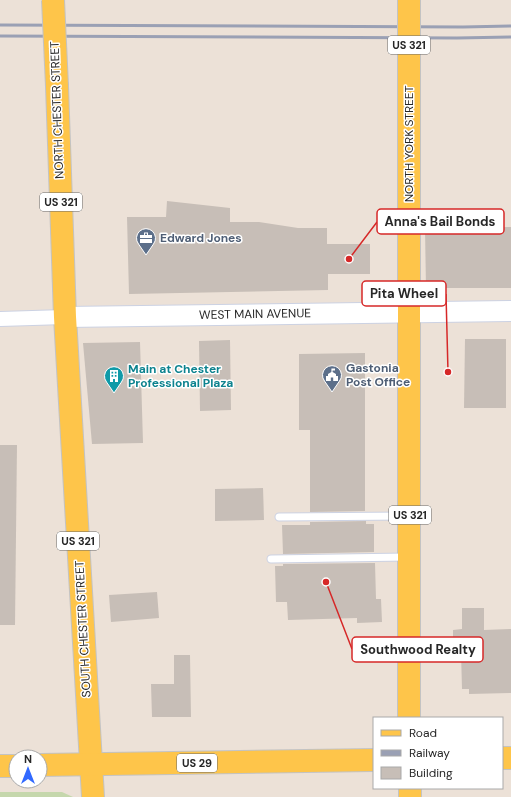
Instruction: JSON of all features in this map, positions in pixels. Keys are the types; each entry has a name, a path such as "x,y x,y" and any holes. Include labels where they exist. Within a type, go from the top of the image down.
{"main road":[{"name":"NORTH CHESTER STREET","path":"53,0 65,317"},
{"name":"NORTH YORK STREET","path":"409,0 409,312"},
{"name":"US 321","path":"409,312 410,717"},
{"name":"SOUTH CHESTER STREET","path":"65,317 92,797"},
{"name":"US 29","path":"48,765 373,760"}],"street":[{"name":"WEST MAIN AVENUE","path":"0,319 511,311"}],"lane":[{"path":"279,517 410,516"},
{"path":"271,559 409,557"}],"green space":[{"path":"0,792 62,792 73,797 0,797"}],"building":[{"path":"167,201 230,208 230,222 259,222 298,228 327,228 327,244 370,244 370,274 328,274 328,290 129,294 127,217 166,217"},
{"path":"511,227 511,288 426,288 425,228"},
{"path":"465,339 506,339 506,408 464,408"},
{"path":"230,340 231,410 200,411 199,341"},
{"name":"Main at Chester Professional Plaza","path":"140,342 143,443 92,444 83,343"},
{"name":"Gastonia Post Office","path":"365,353 365,511 310,512 310,430 299,430 299,354"},
{"path":"0,445 17,445 15,625 0,625"},
{"path":"263,488 264,520 215,521 215,489"},
{"path":"366,521 366,524 374,524 374,552 283,554 282,525 310,525 310,522"},
{"path":"375,563 376,599 381,599 382,622 357,623 357,618 288,620 287,602 276,602 275,566 283,566 283,564"},
{"path":"157,592 159,618 111,622 109,595"},
{"path":"462,608 484,608 484,630 511,629 511,693 469,694 469,689 462,689 461,652 453,652 453,630 462,629"},
{"path":"174,655 190,655 191,717 152,717 151,684 174,684"}],"railway":[{"path":"0,25 511,26"},
{"path":"0,36 511,37"}],"place":[{"name":"Edward Jones","path":"146,255"},
{"name":"Anna's Bail Bonds","path":"349,259"},
{"name":"Pita Wheel","path":"448,372"},
{"name":"Gastonia Post Office","path":"332,392"},
{"name":"Main at Chester Professional Plaza","path":"114,393"},
{"name":"Southwood Realty","path":"326,582"}]}
